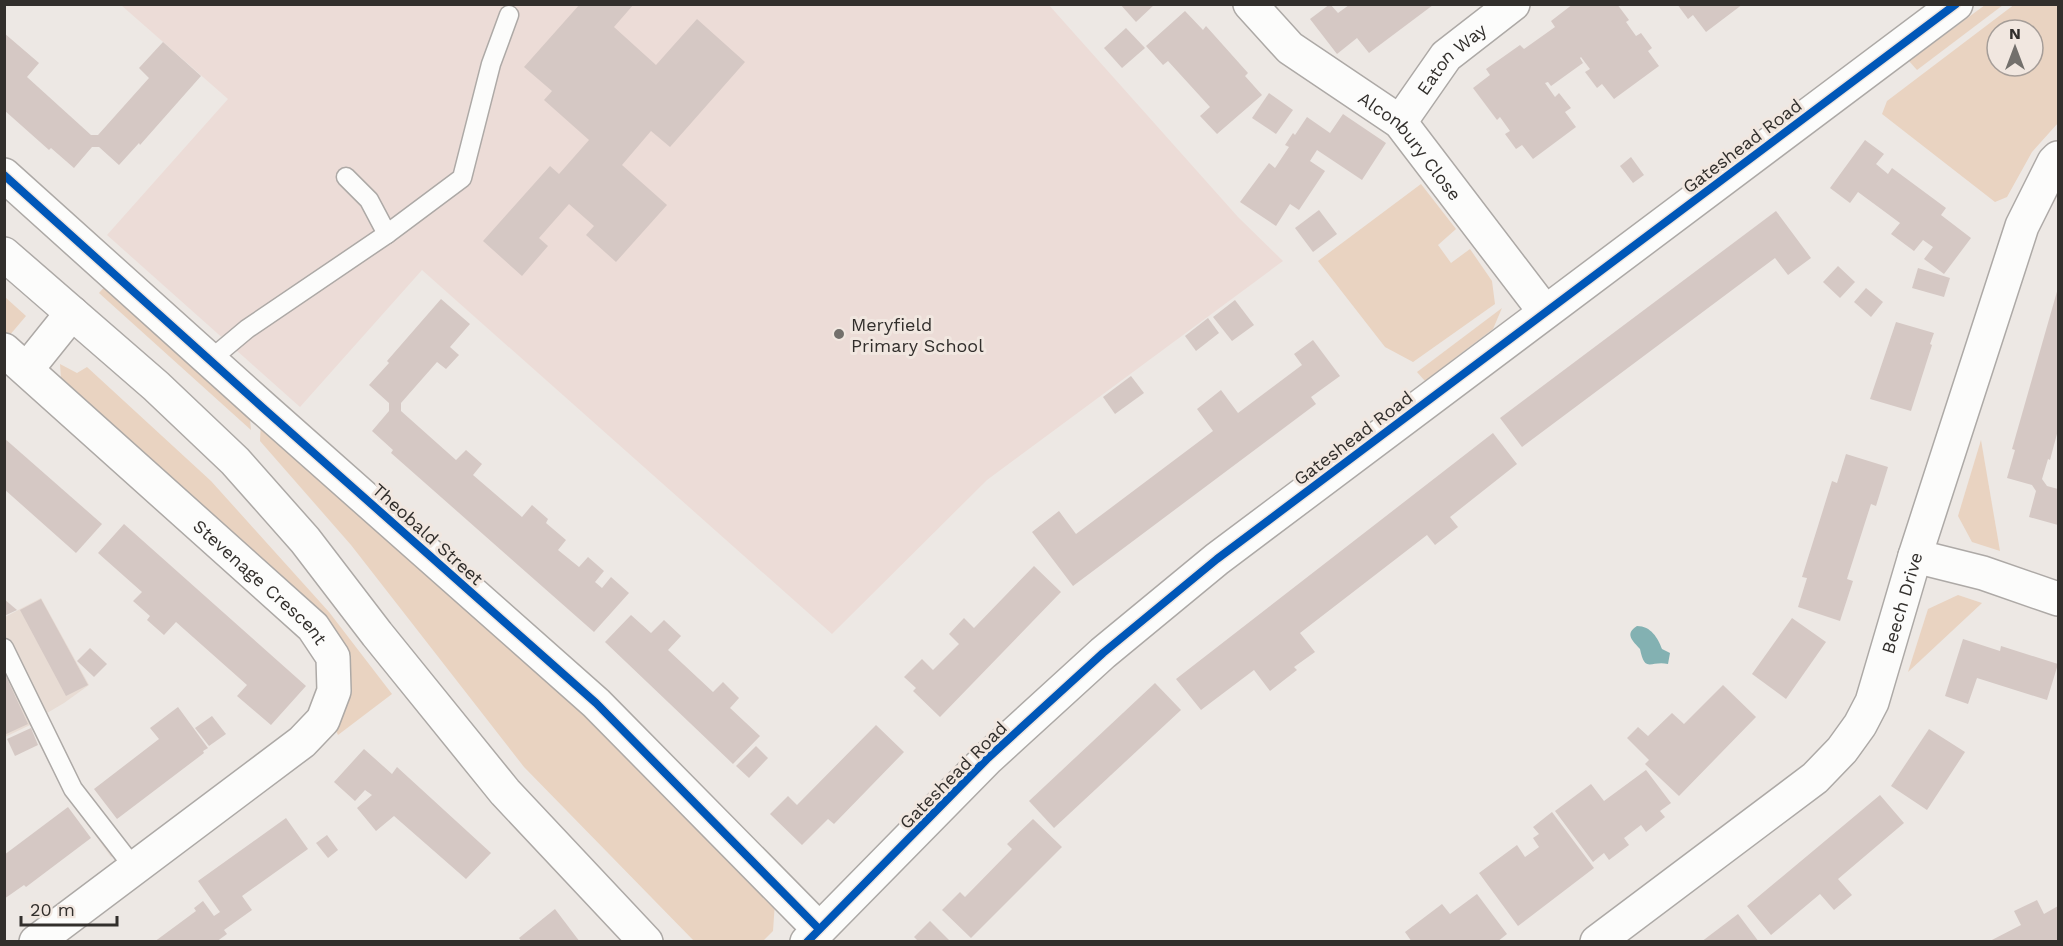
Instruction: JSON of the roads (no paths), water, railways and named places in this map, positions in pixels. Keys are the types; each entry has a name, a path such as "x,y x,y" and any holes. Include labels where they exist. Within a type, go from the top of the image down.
{"street":[{"name":"Alconbury Close","path":"1250,4 1290,48 1400,122 1545,312"},
{"name":"Eaton Way","path":"1400,122 1446,56 1513,4"},
{"name":"Gateshead Road","path":"813,935 988,758 1103,653 1217,559 1545,312 1939,10"},
{"name":"Beech Drive","path":"1597,942 1815,778 1842,750 1860,725 1872,702 1915,556 2022,226 2058,158"},
{"name":"Theobald Street","path":"4,175 596,703 813,935"},
{"path":"4,254 156,386 235,461 305,540 377,634 505,792 646,942"},
{"name":"Stevenage Crescent","path":"36,942 302,742 323,720 334,690 333,657 313,627 16,359 72,314"},
{"path":"1915,556 1983,573 2058,599"}],"lane":[{"path":"210,360 247,329 387,234 462,178 491,64 509,15"},
{"path":"346,177 369,200 387,234"},
{"path":"4,648 74,789 135,868"}],"water":[{"path":"1637,626 1650,630 1662,649 1670,653 1668,664 1647,664 1644,661 1640,649 1630,635"}],"place":[{"name":"Meryfield Primary School","path":"839,334"}]}
